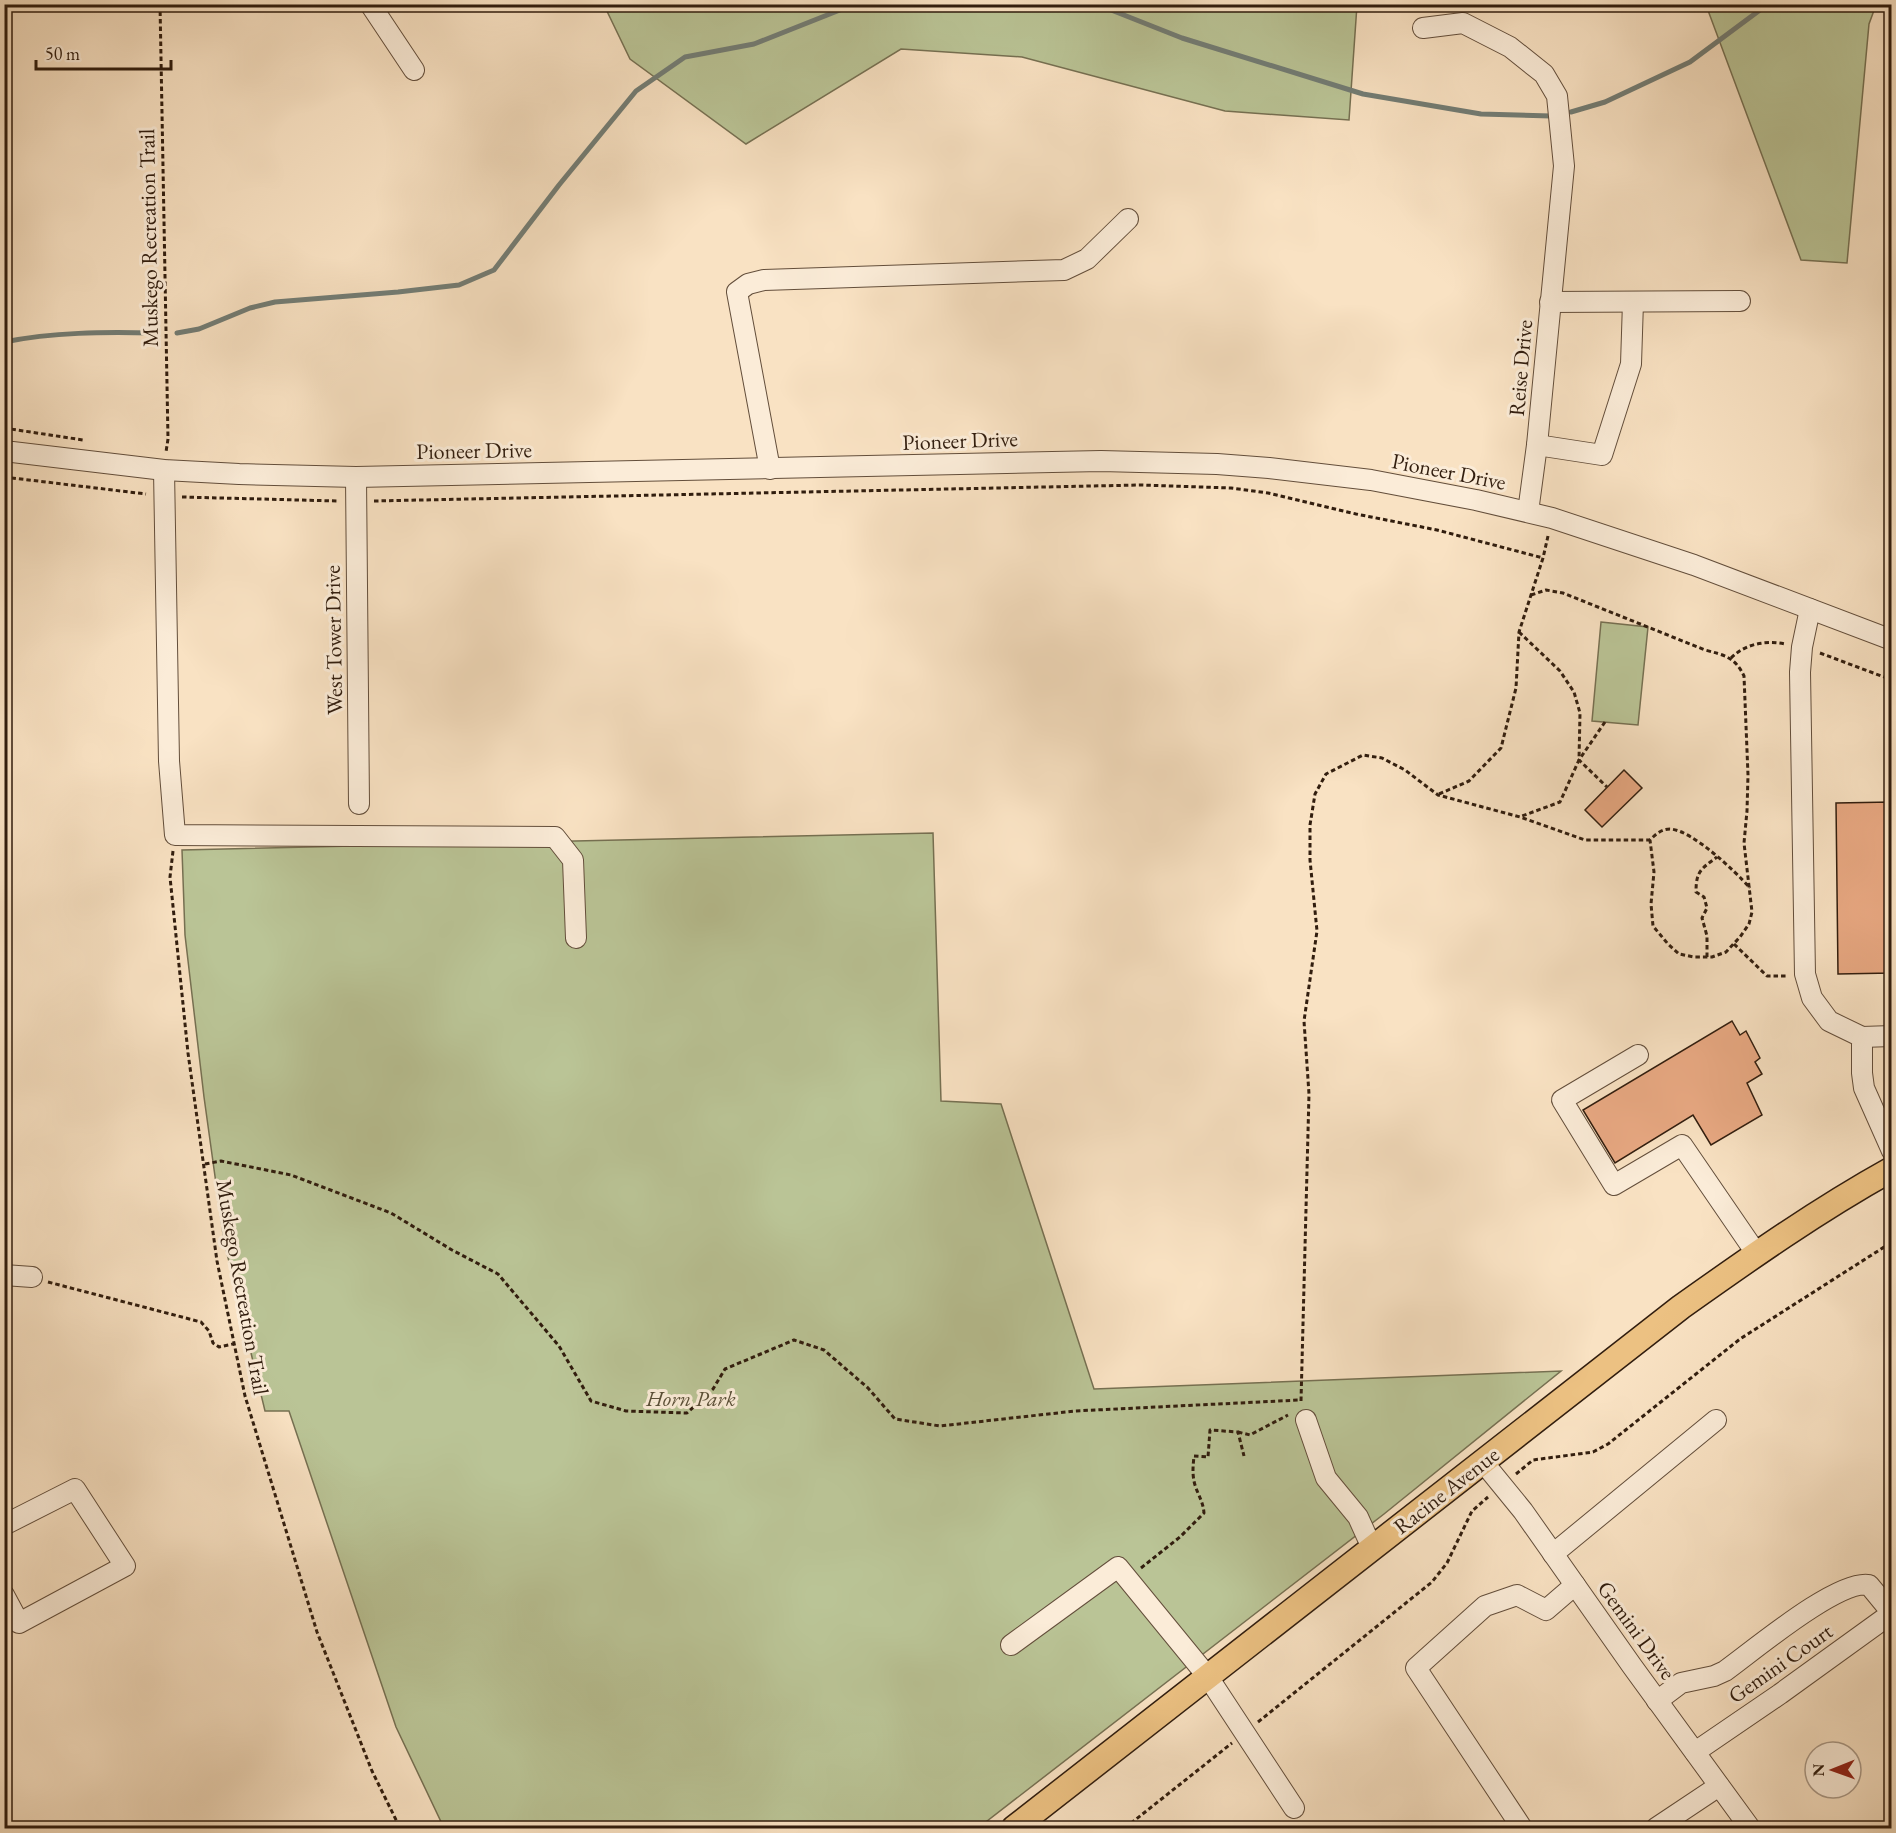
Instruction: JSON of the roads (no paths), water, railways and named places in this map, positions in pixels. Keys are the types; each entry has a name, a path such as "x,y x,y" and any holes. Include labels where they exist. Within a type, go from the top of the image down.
{"main road":[{"name":"Racine Avenue","path":"1014,1828 1672,1314 1756,1253 1820,1211 1892,1169"}],"street":[{"path":"370,4 414,70"},
{"name":"Reise Drive","path":"1423,28 1462,23 1510,47 1544,74 1557,96 1564,166 1537,445 1528,512"},
{"path":"770,469 737,292 748,285 764,280 1064,270 1087,259 1128,219"},
{"path":"1550,302 1740,302"},
{"path":"1537,445 1602,455 1631,364 1633,302"},
{"name":"Pioneer Drive","path":"4,451 164,470 356,477 1101,461 1217,464 1269,468 1371,480 1476,500 1552,518 1694,565 1892,640"},
{"path":"164,470 169,761 175,835 555,837 573,860 576,938"},
{"name":"West Tower Drive","path":"356,477 359,804"},
{"path":"1810,609 1802,647 1800,672 1805,974 1812,998 1829,1021 1862,1037 1892,1036"},
{"path":"1862,1037 1864,1088 1892,1151"},
{"path":"1638,1055 1562,1100 1614,1185 1682,1146 1756,1253"},
{"path":"4,1275 32,1277"},
{"path":"1304,1413 1326,1478 1358,1517 1372,1548"},
{"path":"1553,1554 1716,1420"},
{"name":"Gemini Drive","path":"1483,1462 1523,1511 1750,1828"},
{"path":"4,1525 75,1489 125,1566 19,1623 4,1595"},
{"path":"1011,1645 1118,1567 1208,1677 1294,1808"},
{"path":"1522,1828 1416,1668 1485,1606 1517,1595 1546,1610 1575,1585"},
{"path":"1658,1701 1681,1683 1714,1676 1725,1671 1827,1597 1852,1586 1869,1585 1892,1613"},
{"name":"Gemini Court","path":"1695,1752 1892,1613"},
{"path":"1656,1828 1719,1786"}],"waterway":[{"path":"177,333 199,329 250,308 275,302 459,285 494,270 559,185 636,91 685,57 754,44 855,4"},
{"path":"1096,4 1182,38 1363,94 1481,114 1551,116"},
{"path":"1571,112 1605,102 1690,62 1768,4"},
{"path":"4,342 60,334 153,333"}],"park label":[{"name":"Horn Park","path":"691,1398"}]}
